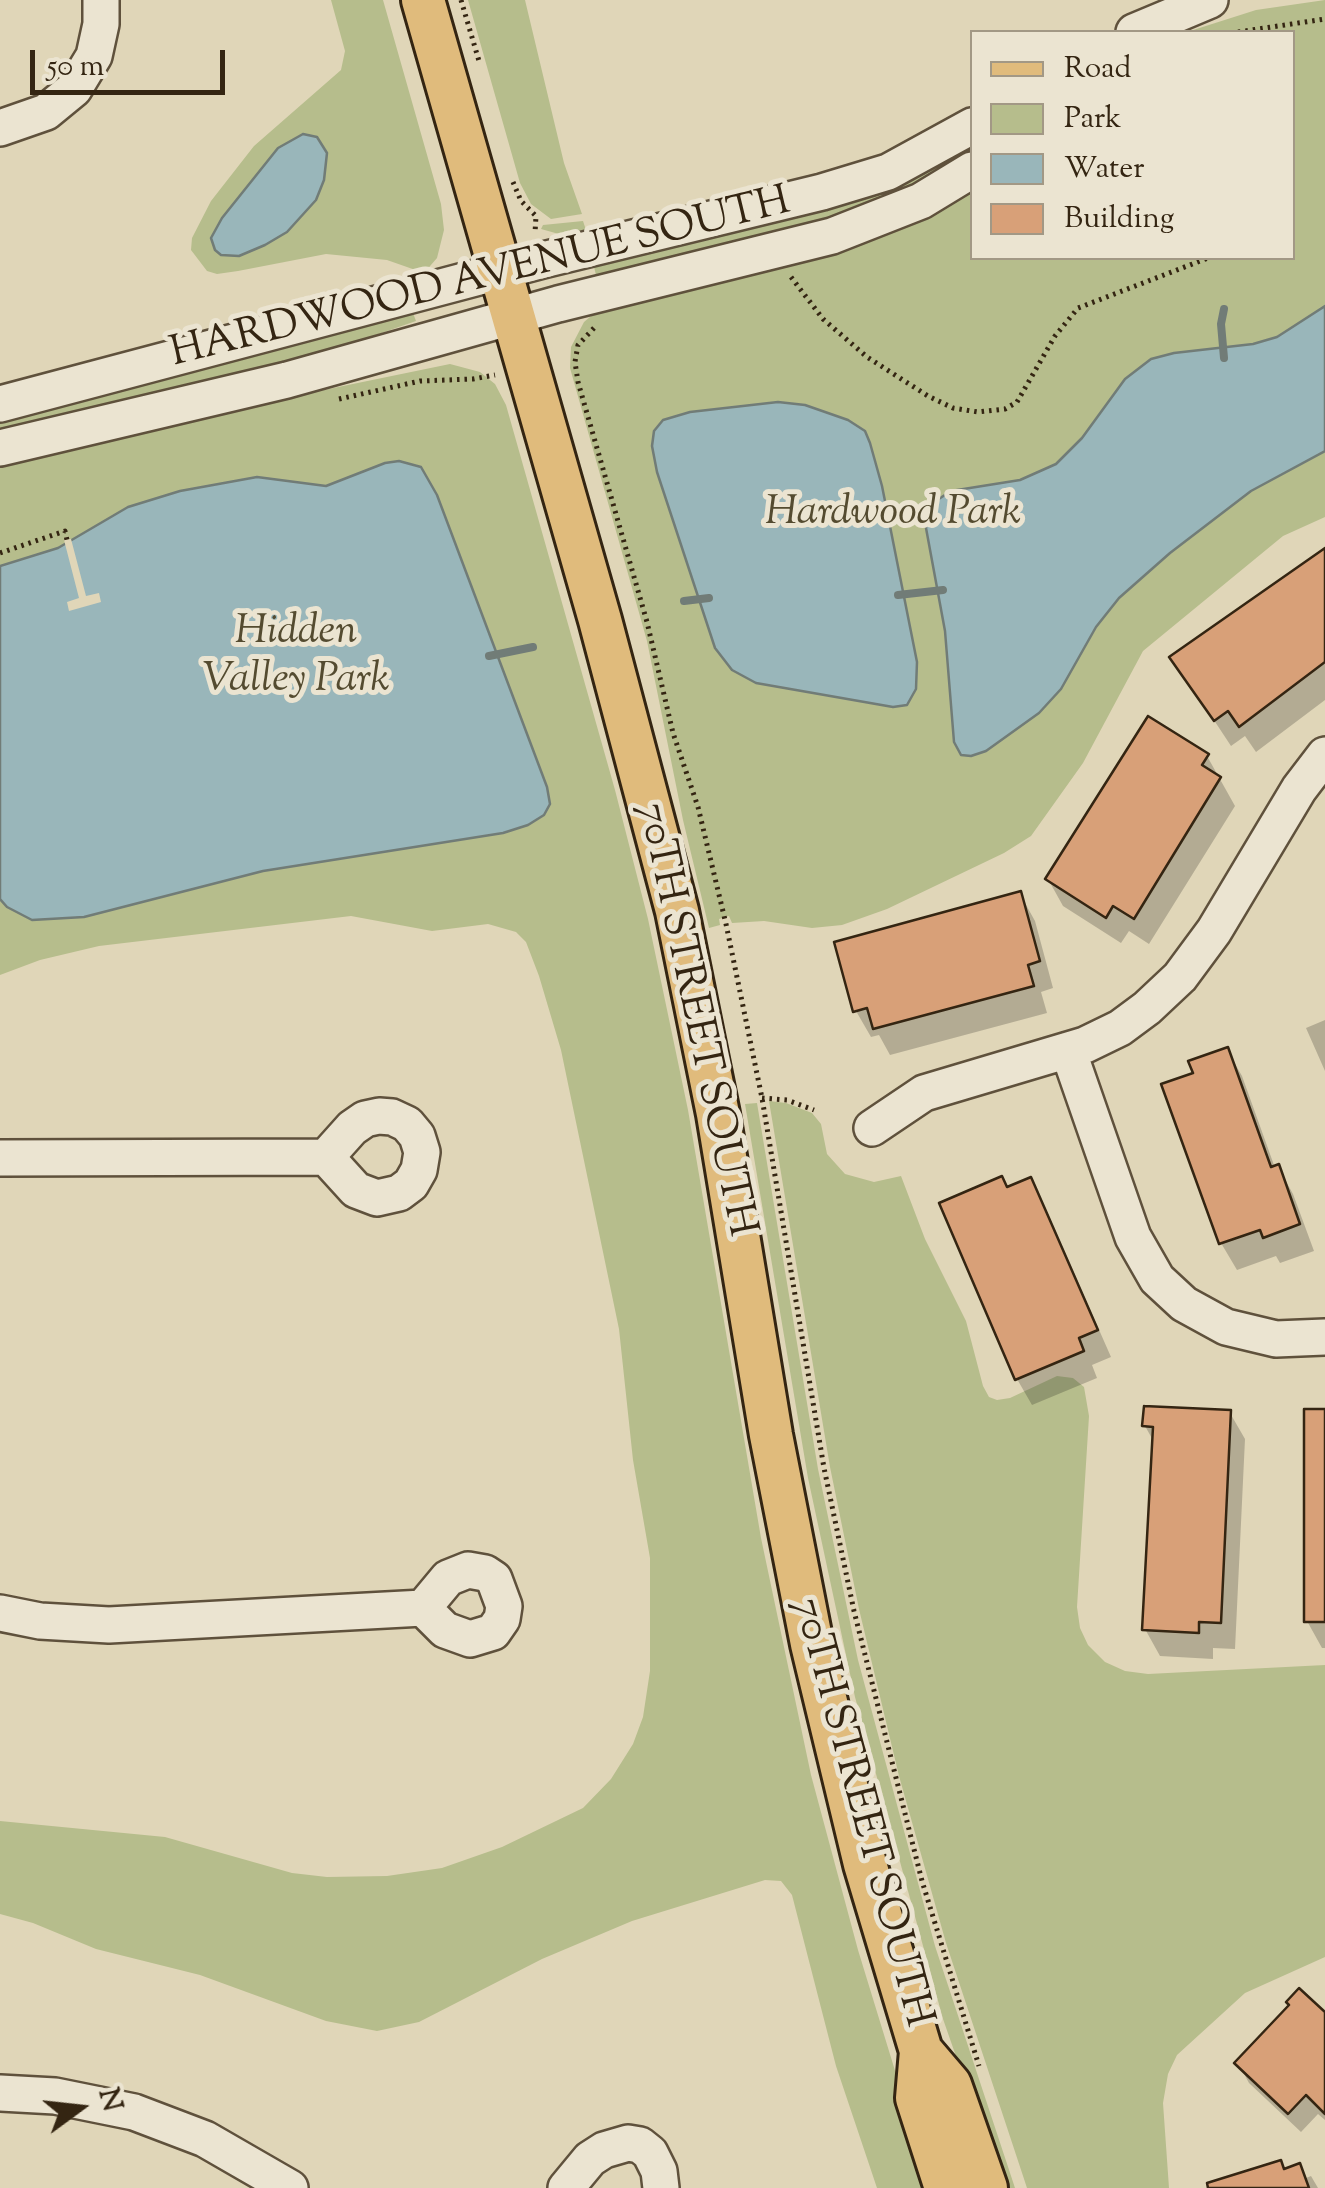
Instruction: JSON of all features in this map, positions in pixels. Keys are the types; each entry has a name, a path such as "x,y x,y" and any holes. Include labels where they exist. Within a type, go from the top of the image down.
{"main road":[{"name":"70TH STREET SOUTH","path":"423,0 600,620 676,912 718,1114 768,1420 815,1661 865,1864 920,2051 917,2098 946,2188"},
{"name":"70TH STREET SOUTH","path":"920,2051 950,2085 986,2188"}],"street":[{"path":"0,128 53,107 74,89 98,42 101,0"},
{"path":"1139,30 1210,0"},
{"name":"HARDWOOD AVENUE SOUTH","path":"0,404 822,192 888,172 970,127"},
{"name":"HARDWOOD AVENUE SOUTH","path":"0,448 287,380 513,317 832,236 922,200 970,171"},
{"path":"872,1128 906,1103 934,1089 1103,1037 1156,1001 1187,968 1233,902 1299,789 1325,756"},
{"path":"1068,1050 1133,1237 1157,1279 1184,1304 1226,1326 1276,1338 1325,1338"},
{"path":"0,1158 326,1157"},
{"path":"0,1613 92,1626 423,1608"},
{"path":"0,2094 55,2096 134,2112 205,2138 290,2188"},
{"path":"566,2188 590,2160 616,2145 628,2143 640,2145 650,2153 659,2171 660,2188"}],"path":[{"path":"462,0 482,74"},
{"path":"1248,30 1325,19"},
{"path":"1284,23 1284,30"},
{"path":"508,166 521,201 536,216"},
{"path":"791,277 823,319 880,366 946,405 989,412 1017,402 1054,336 1078,308 1203,260"},
{"path":"576,354 578,382 647,622 673,733 698,808 726,924 762,1098 824,1468 869,1679 922,1881 982,2078"},
{"path":"0,552 65,531 67,540"},
{"path":"762,1098 787,1100 814,1110"}],"green space":[{"path":"331,0 383,0 441,204 444,230 437,258 424,273 387,260 326,254 217,274 207,271 191,250 192,238 211,201 254,146 341,70 345,51"},
{"path":"468,0 525,0 564,163 582,214 551,219 531,204 520,183"},
{"name":"Hardwood Park","path":"1325,0 1325,517 1283,536 1143,651 1083,763 1031,836 887,909 842,925 812,928 764,921 732,923 729,916 719,919 720,925 709,928 647,641 570,368 571,347 584,322 597,311 970,182 970,260 1295,260 1295,30 1193,30 1256,10"},
{"path":"970,144 970,157 882,205 617,274 596,275 594,267"},
{"path":"583,221 587,233 566,236 541,229 543,225"},
{"path":"413,313 416,321 347,345 0,434 0,420 339,328"},
{"path":"450,364 480,372 495,384 506,405 615,790 648,919 688,1110 761,1538 811,1775 858,1950 931,2188 877,2188 836,2066 792,1895 781,1881 765,1880 632,1921 542,1959 419,2022 377,2031 326,2021 200,1975 96,1949 0,1914 0,1821 165,1837 292,1873 327,1877 387,1876 442,1868 502,1847 583,1808 611,1779 633,1744 643,1717 650,1671 650,1558 633,1460 619,1329 561,1050 526,942 516,932 488,924 432,931 351,916 99,946 40,960 0,975 0,463 144,427"},
{"path":"769,1101 812,1113 821,1124 827,1154 845,1174 874,1182 901,1176 925,1239 966,1321 989,1397 1010,1398 1057,1376 1073,1378 1084,1387 1089,1416 1077,1607 1088,1645 1105,1662 1125,1671 1148,1674 1325,1665 1325,1957 1245,1993 1177,2055 1168,2074 1163,2103 1169,2188 1027,2188 946,1943 899,1776 859,1609 830,1467"},
{"path":"757,1103 818,1469 858,1660 935,1946 1015,2188 1002,2188 943,2019 855,1697 808,1478 745,1104"}],"water":[{"path":"303,134 317,137 327,153 324,180 316,200 287,232 265,245 239,256 221,255 211,238 222,218 278,148"},
{"path":"1325,306 1325,451 1251,491 1170,553 1119,598 1096,627 1061,689 1039,713 986,751 961,755 954,742 945,631 926,528 928,506 951,491 1020,480 1056,464 1082,438 1125,379 1151,359 1277,337"},
{"path":"778,402 805,405 848,420 865,431 882,486 917,662 916,689 907,705 893,707 756,683 732,670 715,648 657,472 652,446 654,431 663,420 690,412"},
{"name":"Hidden Valley Park","path":"399,461 421,467 437,495 547,787 550,804 544,815 503,833 263,871 84,917 32,920 7,907 0,899 0,566 58,548 128,507 180,491 257,477 326,486"}],"pier":[{"path":"71,539 86,596 99,593 101,602 69,611 67,602 79,598 64,540"}],"building":[{"path":"1325,548 1325,662 1239,727 1228,711 1214,721 1169,657"},
{"path":"1148,716 1209,754 1202,765 1221,777 1134,919 1113,906 1106,918 1045,879"},
{"path":"1021,891 1040,961 1028,965 1034,986 873,1029 867,1008 853,1012 834,942"},
{"path":"1228,1047 1271,1167 1279,1164 1300,1224 1263,1238 1260,1230 1219,1244 1161,1084 1193,1073 1188,1061"},
{"path":"1002,1176 1007,1187 1031,1177 1098,1330 1079,1338 1084,1351 1015,1380 939,1203"},
{"path":"1144,1406 1231,1410 1221,1623 1199,1622 1199,1633 1142,1630 1153,1427 1142,1426"},
{"path":"1304,1409 1325,1409 1325,1622 1304,1622"},
{"path":"1299,1988 1325,2012 1325,2114 1306,2095 1288,2114 1234,2063 1289,2005 1286,2002"},
{"path":"1281,2160 1284,2169 1300,2163 1309,2188 1208,2188 1207,2183"}],"waterway":[{"path":"1224,309 1224,358"},
{"path":"898,595 943,590"},
{"path":"684,601 709,598"},
{"path":"489,656 533,647"}]}
